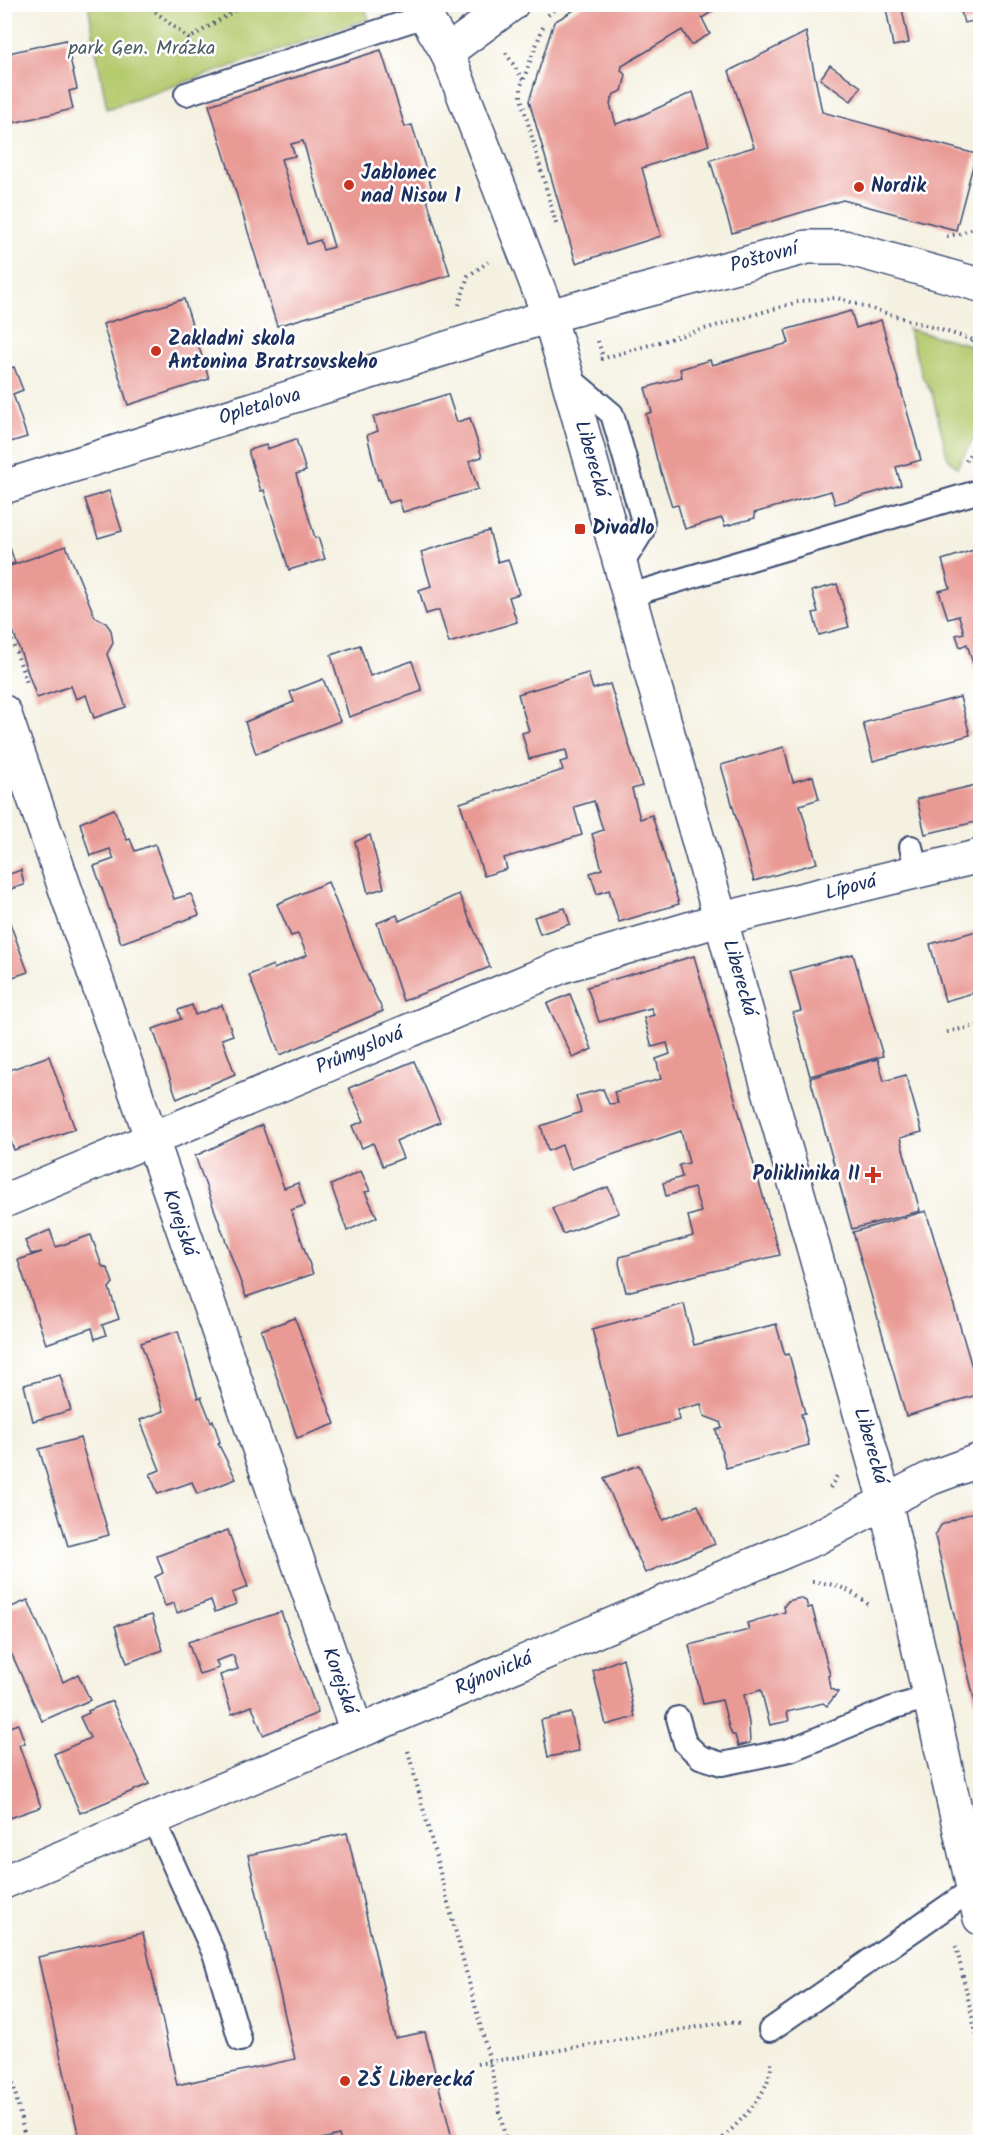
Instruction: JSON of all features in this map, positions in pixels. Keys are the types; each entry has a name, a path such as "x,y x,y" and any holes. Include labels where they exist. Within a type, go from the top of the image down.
{"street":[{"path":"447,52 512,4"},
{"name":"Liberecká","path":"422,10 447,52 549,316 567,376 885,1500 977,1903"},
{"name":"Poštovní","path":"549,316 807,247 844,247 981,285"},
{"name":"Opletalova","path":"4,487 549,316"},
{"name":"Korejská","path":"4,712 357,1732"},
{"name":"Lípová","path":"722,919 914,859 981,856"},
{"name":"Průmyslová","path":"4,1201 563,966 722,919"},
{"name":"Rýnovická","path":"4,1882 816,1538 931,1478 981,1460"}],"lane":[{"path":"186,94 422,10"},
{"path":"625,580 981,491"},
{"path":"678,1718 685,1743 700,1757 722,1764 790,1750 895,1707 930,1697"},
{"path":"153,1819 215,1956 240,2040"},
{"path":"770,2030 947,1907 977,1903"}],"path":[{"path":"146,4 189,39 243,5"},
{"path":"559,235 521,98 521,86 546,19 550,11 562,4"},
{"path":"603,357 801,301 837,298 981,342"},
{"path":"973,340 981,366"},
{"path":"947,1032 981,1025"},
{"path":"802,1581 830,1582 848,1589 872,1608 876,1615"},
{"path":"406,1745 490,2062 506,2142"},
{"path":"947,1907 981,2051"},
{"path":"477,2064 727,2022 770,2030 772,2067 757,2102 719,2142"},
{"path":"4,2042 26,2142"}],"green space":[{"name":"park Gen. Mrázka","path":"364,4 369,19 107,109 88,5"},
{"path":"908,329 967,344 980,382 980,401 977,409 980,427 957,467 948,459 932,393 923,378"}],"building":[{"path":"584,4 724,4 702,18 710,34 691,45 682,30 622,66 621,71 626,75 622,91 614,94 610,104 616,124 638,117 693,92 709,145 642,168 661,236 576,263 529,101 554,22"},
{"path":"901,4 909,43 893,46 886,8"},
{"path":"959,4 980,4 980,20 964,23"},
{"path":"806,32 822,112 976,154 956,230 843,200 732,233 710,160 754,147 729,71"},
{"path":"66,40 77,89 69,91 73,109 4,125 4,54"},
{"path":"381,50 405,127 412,125 434,194 426,196 450,275 277,326 209,105","holes":["303,141 334,247 323,250 320,240 307,244 281,159 295,156 291,144"]},
{"path":"830,65 861,87 851,101 820,79"},
{"name":"Zakladni skola Antonina Bratrsovskeho","path":"184,299 209,379 128,405 103,324"},
{"path":"851,311 856,328 881,320 921,460 896,467 901,485 835,504 831,491 754,513 755,518 725,526 722,518 685,529 678,505 672,506 657,460 646,414 652,412 645,388 682,377 680,369 710,360 712,365 789,343 785,330"},
{"path":"14,367 23,390 13,394 27,437 4,444 4,370"},
{"path":"448,394 457,422 470,418 482,457 469,461 478,489 403,512 399,500 388,503 380,479 378,480 367,435 378,431 373,417"},
{"path":"296,439 306,471 296,474 315,538 318,537 325,559 289,570 249,450 266,445 267,449"},
{"path":"109,491 122,531 98,538 85,499"},
{"path":"489,531 498,562 508,559 519,594 509,597 517,622 449,643 439,610 426,614 419,590 431,586 421,552"},
{"path":"66,546 95,617 106,623 111,630 113,643 107,654 126,707 94,718 86,695 76,699 71,686 37,698 4,606 4,568"},
{"path":"10,548 15,563 4,567 4,550"},
{"path":"980,548 980,687 967,644 960,647 956,635 964,633 959,616 948,619 939,591 950,588 942,560"},
{"path":"837,584 849,627 819,635 813,613 818,612 812,591"},
{"path":"360,645 370,676 412,661 422,691 349,717 331,655"},
{"path":"588,673 593,689 610,684 642,786 632,789 640,819 652,815 679,904 619,922 609,890 597,894 590,873 602,869 592,834 603,830 594,801 574,807 582,835 504,858 507,869 484,876 460,803 563,770 560,762 568,760 566,750 529,759 522,733 529,731 518,694"},
{"path":"323,679 340,721 256,754 245,722 294,702 290,692"},
{"path":"960,697 970,735 873,761 863,723"},
{"path":"784,747 793,782 813,776 819,799 800,805 817,863 754,881 721,765"},
{"path":"980,784 980,821 925,834 917,799"},
{"path":"114,809 127,840 130,839 135,851 155,844 174,899 191,894 199,915 121,943 94,866 114,859 110,849 90,856 80,823"},
{"path":"370,835 384,888 368,893 355,842"},
{"path":"21,870 24,885 4,891 4,876"},
{"path":"328,882 366,976 383,1011 280,1055 249,975 273,965 274,969 307,955 298,934 291,936 277,904"},
{"path":"459,894 490,967 403,1001 377,923 397,915 399,921"},
{"path":"4,907 28,972 4,980"},
{"path":"565,908 570,924 540,934 534,917"},
{"path":"980,930 980,991 945,1001 930,944"},
{"path":"853,954 883,1056 810,1076 793,1013 801,1011 790,971"},
{"path":"694,956 780,1255 626,1292 619,1263 620,1257 693,1236 688,1216 701,1212 694,1188 666,1196 663,1183 682,1177 679,1165 689,1163 681,1131 571,1169 562,1145 548,1151 541,1126 581,1112 576,1096 603,1089 609,1104 618,1103 614,1092 661,1079 656,1059 670,1054 667,1043 652,1047 644,1018 654,1015 651,1008 599,1022 587,987"},
{"path":"570,994 592,1049 573,1058 547,1004"},
{"path":"192,1005 195,1015 222,1005 233,1035 222,1039 235,1074 177,1099 153,1029 181,1019 178,1010"},
{"path":"49,1056 75,1129 14,1150 4,1123 4,1072"},
{"name":"Poliklinika II","path":"878,1059 884,1081 906,1075 922,1132 900,1138 920,1211 852,1229 810,1078"},
{"path":"414,1061 440,1122 396,1141 403,1158 383,1166 373,1143 362,1148 352,1126 364,1121 349,1088"},
{"path":"262,1125 284,1188 298,1183 305,1205 291,1210 313,1274 246,1297 195,1156"},
{"path":"361,1171 370,1191 365,1192 377,1217 347,1231 331,1185"},
{"path":"608,1187 619,1213 563,1234 552,1208"},
{"path":"926,1211 980,1394 906,1416 853,1232"},
{"path":"50,1230 56,1247 91,1235 102,1266 108,1269 113,1283 109,1288 119,1319 102,1325 106,1335 95,1339 92,1328 46,1344 18,1260 42,1252 31,1254 25,1241"},
{"path":"684,1304 694,1345 776,1324 785,1355 789,1354 805,1413 801,1414 809,1445 726,1468 716,1430 722,1428 720,1422 704,1416 701,1404 677,1410 679,1420 619,1436 592,1329"},
{"path":"295,1318 335,1424 297,1438 261,1330"},
{"path":"178,1331 198,1398 201,1397 211,1422 213,1420 220,1442 218,1443 236,1479 197,1494 192,1482 158,1494 150,1474 160,1470 140,1420 164,1411 141,1343"},
{"path":"60,1375 71,1410 33,1421 24,1385"},
{"path":"80,1438 109,1535 68,1546 39,1449"},
{"path":"639,1465 663,1520 698,1505 715,1544 645,1573 604,1478"},
{"path":"980,1509 980,1723 935,1536 941,1525"},
{"path":"228,1530 248,1587 232,1593 236,1604 215,1612 211,1600 177,1613 174,1603 165,1606 155,1577 163,1573 157,1556"},
{"path":"800,1598 806,1601 808,1608 812,1607 830,1675 828,1676 830,1688 838,1692 827,1706 823,1703 787,1712 789,1721 770,1725 761,1690 744,1695 750,1743 738,1746 735,1735 732,1735 729,1727 722,1700 703,1704 689,1645 749,1630 747,1623 785,1612 784,1606 788,1601"},
{"path":"28,1600 63,1682 78,1674 90,1700 42,1721 4,1637 4,1610"},
{"path":"281,1612 318,1713 263,1735 252,1706 232,1714 220,1675 238,1669 233,1655 216,1661 219,1668 199,1674 188,1642"},
{"path":"152,1615 163,1650 127,1663 115,1626"},
{"path":"623,1658 635,1717 606,1725 593,1671"},
{"path":"112,1701 149,1784 80,1813 54,1754 90,1738 80,1717"},
{"path":"571,1713 579,1751 548,1757 541,1720"},
{"path":"18,1724 25,1743 19,1745 41,1807 4,1820 4,1729"},
{"path":"347,1833 395,2038 425,2032 453,2142 341,2142 339,2135 309,2142 80,2142 38,1957 143,1933 177,2085 295,2059 248,1855"}],"place":[{"name":"Jablonec nad Nisou 1","path":"349,185"},
{"name":"Nordik","path":"859,187"},
{"name":"Zakladni skola Antonina Bratrsovskeho","path":"156,351"},
{"name":"Divadlo","path":"580,529"},
{"name":"Poliklinika II","path":"873,1175"},
{"name":"ZŠ Liberecká","path":"345,2081"}]}
